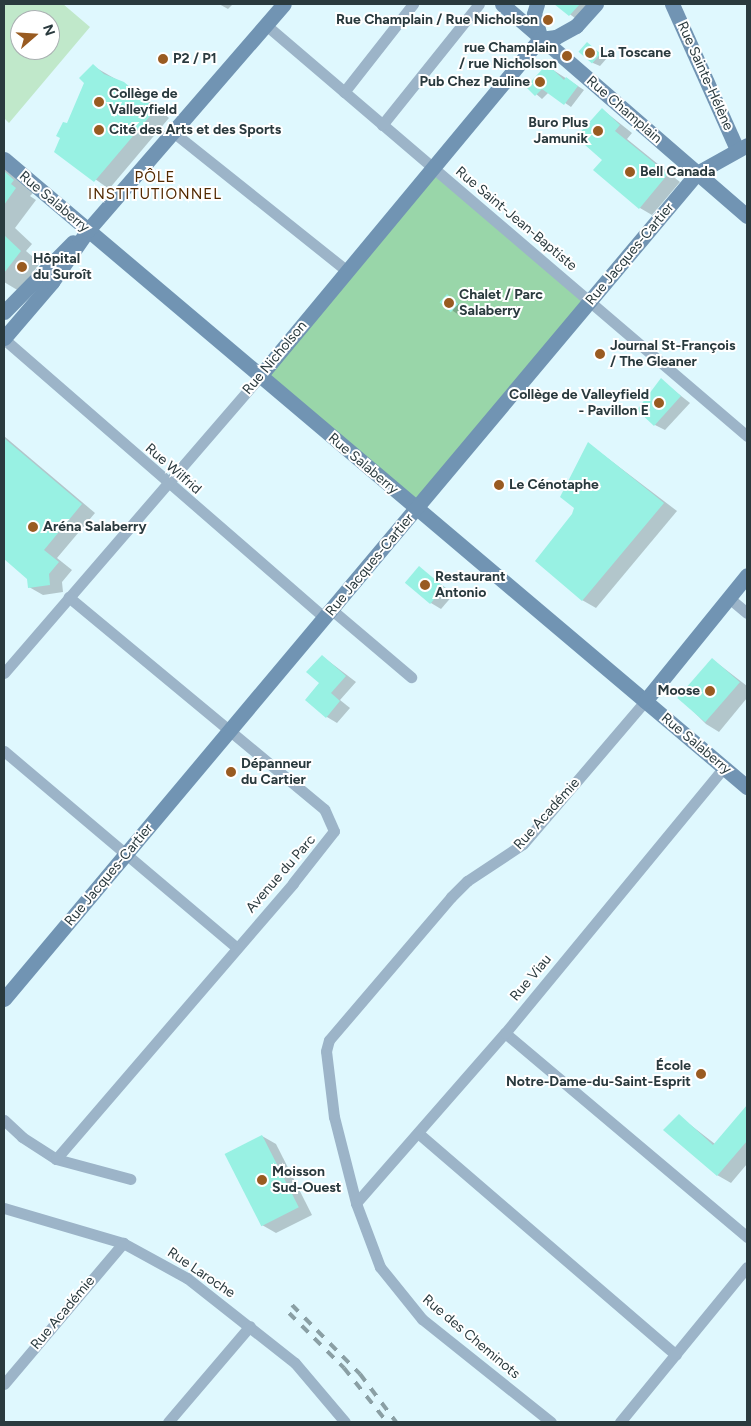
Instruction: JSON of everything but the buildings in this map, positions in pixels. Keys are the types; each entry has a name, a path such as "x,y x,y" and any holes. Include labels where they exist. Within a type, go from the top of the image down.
{"street":[{"path":"4,339 52,282 88,230 284,4"},
{"path":"344,92 413,4"},
{"path":"382,125 479,4"},
{"name":"Rue Champlain","path":"502,4 540,39 747,216"},
{"path":"537,4 534,24 540,39 556,37 576,26 596,4"},
{"name":"Rue Sainte-Hélène","path":"672,4 742,147"},
{"name":"Rue Saint-Jean-Baptiste","path":"266,26 747,436"},
{"name":"Rue Nicholson","path":"4,673 260,376 540,39"},
{"path":"173,132 348,271"},
{"name":"Rue Jacques-Cartier","path":"4,999 417,510 697,173 742,147"},
{"name":"Rue Salaberry","path":"4,159 417,510 747,786"},
{"path":"4,312 62,252 88,230"},
{"name":"Rue Wilfrid","path":"4,339 167,484 411,677"},
{"name":"Rue Académie","path":"326,1065 329,1040 451,897 467,882 523,844 645,701 747,575"},
{"name":"Avenue du Parc","path":"56,1158 330,840 334,831 324,809 229,732 69,597"},
{"path":"729,598 747,613"},
{"path":"4,751 237,948"},
{"name":"Rue Viau","path":"356,1203 505,1033 724,767"},
{"path":"505,1033 747,1237"},
{"name":"Rue des Cheminots","path":"326,1065 334,1117 356,1203 380,1267 401,1297 422,1319 551,1422"},
{"path":"4,1120 22,1137 56,1158 130,1178"},
{"path":"418,1133 676,1355"},
{"name":"Rue Laroche","path":"4,1208 123,1243 187,1278 295,1363 345,1422"},
{"name":"Rue Académie","path":"4,1384 123,1243"},
{"path":"620,1422 747,1267"},
{"path":"168,1422 250,1326"}],"green space":[{"path":"4,4 63,4 90,27 9,123 4,118"},
{"path":"433,168 591,300 417,508 259,376"}],"railway":[{"path":"292,1305 360,1374 396,1422"},
{"path":"289,1313 344,1368 387,1422"}],"place":[{"name":"Rue Champlain / Rue Nicholson","path":"548,20"},
{"name":"La Toscane","path":"590,53"},
{"name":"rue Champlain / rue Nicholson","path":"567,56"},
{"name":"P2 / P1","path":"163,59"},
{"name":"Pub Chez Pauline","path":"540,82"},
{"name":"Collège de Valleyfield","path":"99,102"},
{"name":"Cité des Arts et des Sports","path":"99,130"},
{"name":"Buro Plus Jamunik","path":"598,131"},
{"name":"Bell Canada","path":"630,172"},
{"name":"Hôpital du Suroît","path":"22,267"},
{"name":"Chalet / Parc Salaberry","path":"449,303"},
{"name":"Journal St-François / The Gleaner","path":"600,354"},
{"name":"Collège de Valleyfield - Pavillon E","path":"659,403"},
{"name":"Le Cénotaphe","path":"499,485"},
{"name":"Aréna Salaberry","path":"33,527"},
{"name":"Restaurant Antonio","path":"425,585"},
{"name":"Moose","path":"710,691"},
{"name":"Dépanneur du Cartier","path":"231,772"},
{"name":"École Notre-Dame-du-Saint-Esprit","path":"701,1074"},
{"name":"Moisson Sud-Ouest","path":"262,1180"}],"district":[{"name":"PÔLE INSTITUTIONNEL","path":"155,186"}]}
